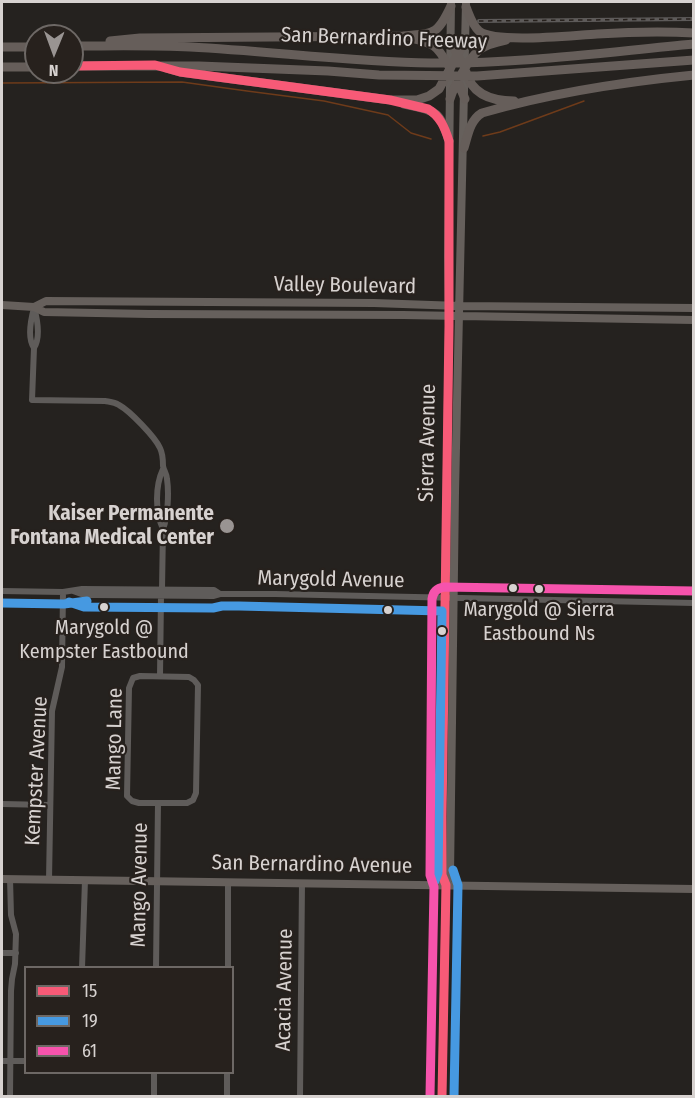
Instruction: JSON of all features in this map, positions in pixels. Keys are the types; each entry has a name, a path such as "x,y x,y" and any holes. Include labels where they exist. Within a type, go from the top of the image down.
{"highway":[{"path":"84,44 140,38 403,36 430,33 446,24 451,4"},
{"path":"466,4 470,25 486,34 517,38"},
{"path":"450,99 458,81 477,52 493,43 517,38 693,33"},
{"path":"403,36 428,43 441,51 465,99"},
{"path":"451,42 470,83 476,90 485,96 501,101 525,101"},
{"path":"155,65 180,72 409,101 424,98 439,89 465,42"},
{"name":"San Bernardino Freeway","path":"84,45 190,47 380,61 485,63 693,44"},
{"path":"2,47 24,47"},
{"name":"San Bernardino Freeway","path":"84,66 155,65 410,76 477,76 693,60"},
{"path":"2,68 24,67"},
{"path":"464,148 469,129 477,116 482,113 525,101 617,84 693,75"},
{"path":"390,100 433,112 444,125 449,141"}],"main road":[{"name":"Sierra Avenue","path":"446,24 451,42 442,875 446,885"},
{"name":"Sierra Avenue","path":"442,1096 446,885 450,875 465,42 470,25"},
{"name":"Valley Boulevard","path":"34,307 46,301 693,308"},
{"path":"168,314 207,302"},
{"name":"Valley Boulevard","path":"2,305 34,307 44,312 448,315 693,320"},
{"path":"443,725 448,726 448,762 452,776"},
{"name":"San Bernardino Avenue","path":"6,879 693,889"}],"street":[{"path":"34,307 30,343 34,348 33,400 116,403 139,422 158,444 163,454 163,469 158,487 158,510 163,529 160,676"},
{"path":"163,469 167,477 167,505 163,529"},
{"path":"158,487 162,490 163,502 167,505"},
{"name":"Marygold Avenue","path":"2,591 63,592 82,589 213,596 219,594 381,596 693,603"},
{"name":"Marygold Avenue","path":"73,591 84,595 162,592"},
{"name":"Kempster Avenue","path":"49,879 52,711 62,666 63,592"},
{"name":"Mango Lane","path":"136,677 189,677 198,686 195,795 193,800 187,803 158,803 136,803 126,794 129,685 136,677"},
{"name":"Mango Avenue","path":"156,966 158,803"},
{"path":"2,804 50,805"},
{"path":"6,879 16,934 11,991 10,1096"},
{"path":"82,966 85,880"},
{"path":"228,882 228,966"},
{"name":"Acacia Avenue","path":"300,1096 302,883"},
{"path":"2,953 16,953"},
{"path":"2,1061 24,1061"},
{"path":"154,1074 154,1096"},
{"path":"227,1074 227,1096"}],"waterway":[{"path":"2,83 182,82 324,101 388,115 411,133 431,139"},
{"path":"483,136 584,101"}],"railway":[{"path":"479,21 694,19"}],"transit line":[{"name":"15","path":"84,66 155,65 180,72 390,100 428,109 439,119 449,141 449,326 442,817 442,875 446,885 442,1096"},
{"name":"61","path":"430,1096 434,887 430,875 433,594 437,589 444,587 694,591"},
{"name":"19","path":"2,603 64,604 87,601"},
{"name":"19","path":"69,602 84,607 213,608 239,606 442,611 438,873 435,881"},
{"name":"19","path":"453,870 458,885 454,1096"}],"place":[{"name":"Kaiser Permanente Fontana Medical Center","path":"227,526"},
{"name":"Marygold @ Sierra Eastbound Ns","path":"539,589"},
{"name":"Marygold @ Kempster Eastbound","path":"104,607"}]}
